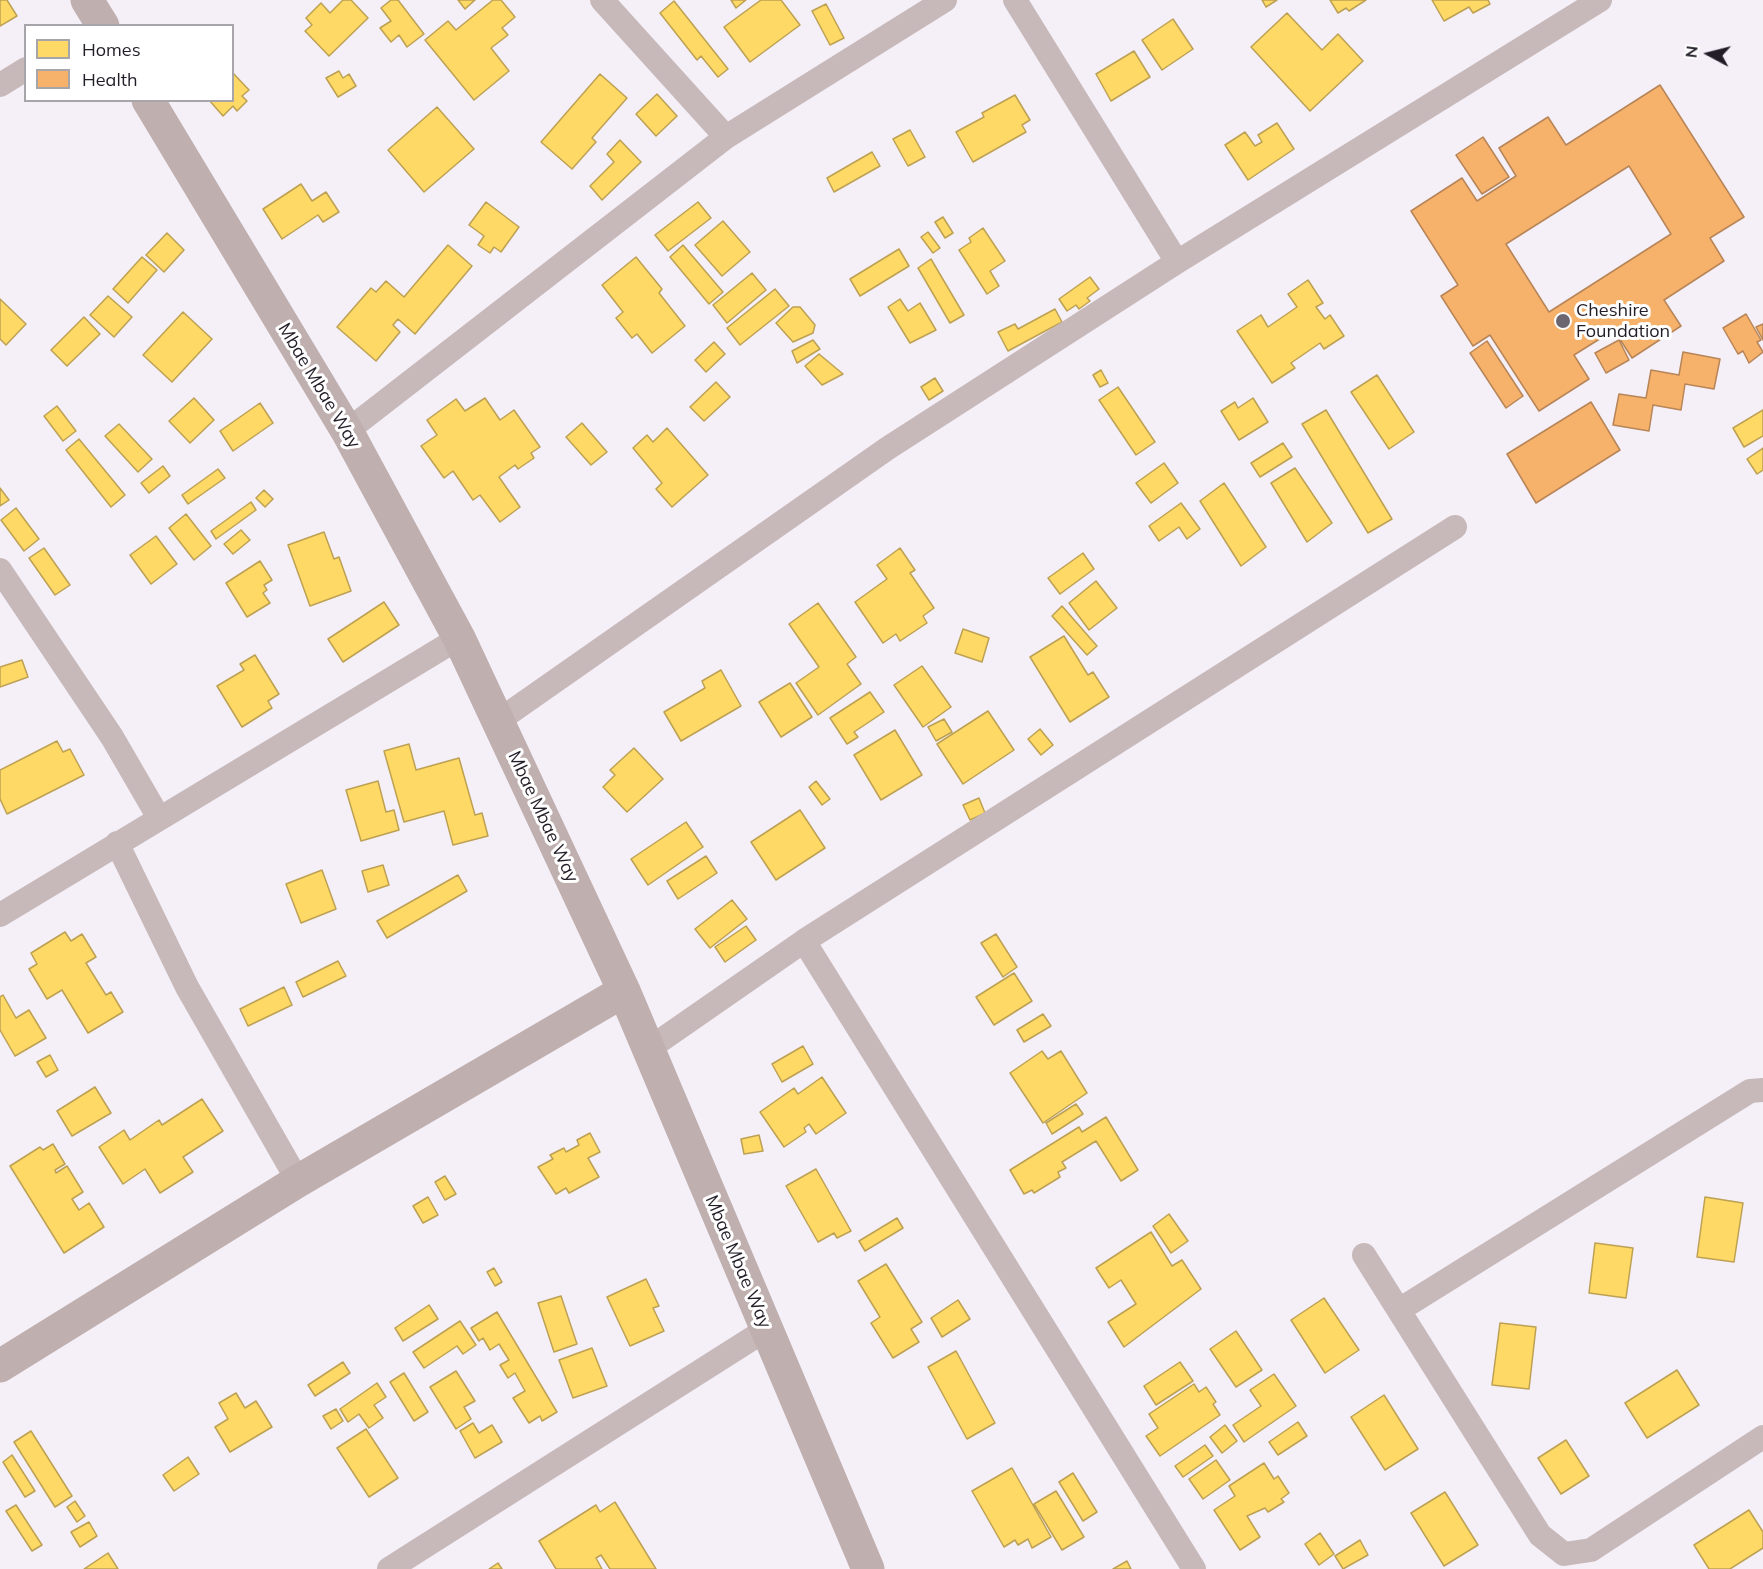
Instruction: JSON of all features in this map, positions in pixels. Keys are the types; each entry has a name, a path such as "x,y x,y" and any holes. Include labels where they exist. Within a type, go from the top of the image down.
{"street":[{"path":"602,0 726,137"},
{"path":"347,431 726,137 945,0"},
{"path":"1015,0 1178,262"},
{"path":"498,721 888,448 1178,262 1599,0"},
{"path":"0,85 24,70"},
{"name":"Mbae Mbae Way","path":"149,102 347,431 459,638 624,992 868,1569"},
{"path":"647,1050 804,941 1455,527"},
{"path":"0,570 111,737 159,818"},
{"path":"0,915 459,638"},
{"path":"117,843 187,987 298,1181"},
{"path":"804,941 1194,1569"},
{"path":"0,1366 298,1181 624,992"},
{"path":"1398,1310 1750,1091 1763,1090"},
{"path":"1364,1255 1540,1535 1564,1554 1591,1550 1763,1437"},
{"path":"389,1569 767,1329"}],"building: Homes":[{"path":"0,0 7,0 17,16 0,26"},
{"path":"343,0 351,0 368,18 329,56 305,31 312,25 306,18 321,3 330,13"},
{"path":"391,0 398,0 424,34 407,47 399,35 391,42 380,28 391,21 381,8"},
{"path":"458,0 475,0 465,9"},
{"path":"493,0 501,0 515,17 502,28 508,35 491,48 509,71 474,100 425,40 448,21 456,30"},
{"path":"731,0 746,0 736,8"},
{"path":"761,0 781,0 800,25 750,62 724,27"},
{"path":"1262,0 1277,0 1266,7"},
{"path":"1330,0 1366,0 1349,11 1346,8 1338,13"},
{"path":"1432,0 1488,0 1490,4 1473,13 1469,7 1444,21"},
{"path":"674,1 728,69 718,77 701,56 697,60 660,13"},
{"path":"826,4 844,38 830,45 812,11"},
{"path":"1287,13 1322,50 1338,34 1363,61 1310,111 1251,47"},
{"path":"1173,19 1193,49 1162,70 1142,40"},
{"path":"1134,51 1150,77 1111,101 1096,74"},
{"path":"339,71 343,78 349,74 356,86 338,97 326,78"},
{"path":"234,74 249,90 242,96 247,101 237,111 233,106 223,116 211,102 234,102"},
{"path":"600,74 627,98 592,138 596,142 572,169 541,142"},
{"path":"657,94 677,116 656,136 636,114"},
{"path":"1015,95 1030,120 1022,125 1026,132 973,162 956,132 984,117 982,113"},
{"path":"437,107 474,149 424,192 388,150"},
{"path":"1277,123 1294,149 1248,180 1225,145 1245,132 1255,146 1262,142 1258,135"},
{"path":"910,130 925,157 908,166 893,139"},
{"path":"620,140 641,162 602,200 590,186 614,162 607,154"},
{"path":"872,152 880,166 834,192 827,178"},
{"path":"301,184 312,201 326,192 339,212 323,222 318,215 282,239 263,209"},
{"path":"486,202 519,227 501,252 494,247 490,253 478,245 484,236 469,225"},
{"path":"698,202 711,218 668,251 655,235"},
{"path":"943,217 953,233 945,238 935,222"},
{"path":"723,221 750,252 722,276 695,245"},
{"path":"983,228 1005,261 990,271 999,286 987,294 959,250 971,242 969,238"},
{"path":"928,232 940,248 933,253 921,237"},
{"path":"167,233 184,250 164,272 146,255"},
{"path":"448,245 472,266 415,334 398,319 393,325 400,332 376,361 337,327 371,288 376,292 386,281 404,297"},
{"path":"683,245 723,292 709,304 670,257"},
{"path":"899,249 909,266 860,296 850,279"},
{"path":"142,257 157,270 128,303 113,289"},
{"path":"636,257 662,289 659,293 685,326 652,353 637,334 632,338 616,318 623,312 602,285"},
{"path":"931,259 964,315 950,323 918,268"},
{"path":"752,273 766,290 727,323 713,305"},
{"path":"1090,277 1099,289 1087,298 1090,301 1079,309 1076,305 1067,311 1059,299"},
{"path":"1308,280 1323,303 1316,307 1325,319 1330,315 1344,336 1324,349 1320,343 1291,363 1295,368 1272,383 1237,331 1261,315 1268,327 1297,307 1288,294"},
{"path":"775,289 789,306 740,345 727,328"},
{"path":"108,296 132,317 114,337 90,315"},
{"path":"0,299 26,324 6,345 0,339"},
{"path":"900,299 908,311 920,303 936,330 910,343 888,307"},
{"path":"793,307 800,307 815,325 813,333 793,342 776,323"},
{"path":"1055,309 1062,322 1008,351 998,332 1015,324 1018,329"},
{"path":"183,312 212,339 172,382 143,355"},
{"path":"84,317 100,334 67,366 51,350"},
{"path":"813,340 820,349 797,363 792,351"},
{"path":"714,342 725,354 706,372 695,360"},
{"path":"819,354 843,374 822,385 805,366"},
{"path":"1101,370 1108,383 1100,387 1093,375"},
{"path":"1377,375 1414,432 1389,449 1351,392"},
{"path":"935,378 943,391 929,400 921,387"},
{"path":"716,382 730,397 704,421 690,407"},
{"path":"1118,387 1155,442 1136,455 1099,400"},
{"path":"194,398 214,420 190,443 169,421"},
{"path":"485,398 500,420 514,410 540,447 531,453 534,458 518,469 515,465 499,477 520,507 500,522 480,495 473,500 453,471 444,478 421,446 437,435 427,420 456,399 465,411"},
{"path":"1253,398 1268,422 1239,440 1221,411 1235,402 1238,408"},
{"path":"260,403 273,423 233,451 220,431"},
{"path":"57,406 76,431 63,441 44,416"},
{"path":"1326,410 1392,519 1368,533 1302,424"},
{"path":"1763,410 1763,436 1744,447 1733,428"},
{"path":"582,423 607,452 591,465 566,437"},
{"path":"119,424 152,459 138,472 105,436"},
{"path":"667,428 708,475 672,507 656,489 662,483 633,448 647,435 653,442"},
{"path":"79,439 125,495 111,507 66,450"},
{"path":"1283,443 1292,457 1260,477 1251,463"},
{"path":"1763,448 1763,470 1757,474 1747,459"},
{"path":"1164,463 1178,483 1151,503 1136,483"},
{"path":"163,466 170,476 149,493 141,483"},
{"path":"1295,468 1332,523 1307,542 1271,483"},
{"path":"218,469 225,478 188,504 182,495"},
{"path":"1224,483 1266,547 1241,566 1200,501"},
{"path":"0,488 9,500 0,506"},
{"path":"264,490 273,499 265,507 256,498"},
{"path":"251,502 256,510 216,539 211,531"},
{"path":"1181,503 1200,529 1187,539 1179,527 1159,541 1149,526"},
{"path":"16,508 39,539 24,551 1,520"},
{"path":"186,514 211,546 194,560 169,528"},
{"path":"241,530 250,540 233,554 224,544"},
{"path":"324,532 334,559 339,557 351,591 310,606 288,545"},
{"path":"156,536 177,564 151,584 130,555"},
{"path":"44,548 70,585 55,595 29,558"},
{"path":"900,548 915,570 910,573 934,608 923,616 927,623 900,641 896,634 883,643 855,602 887,579 877,565"},
{"path":"1083,553 1094,569 1060,594 1048,578"},
{"path":"260,561 272,580 264,585 267,590 263,593 270,603 247,617 226,583"},
{"path":"1096,581 1117,608 1089,630 1069,603"},
{"path":"384,602 399,625 343,662 328,639"},
{"path":"818,603 856,657 847,664 861,684 818,715 796,683 819,667 789,624"},
{"path":"1062,606 1097,646 1087,655 1052,616"},
{"path":"963,629 989,638 982,662 955,653"},
{"path":"1064,636 1088,675 1093,672 1109,697 1070,722 1030,657"},
{"path":"255,655 279,694 268,701 272,708 242,727 217,686 244,670 240,664"},
{"path":"22,660 28,677 0,687 0,667"},
{"path":"922,666 951,707 923,727 894,685"},
{"path":"721,670 741,706 681,741 664,712 705,688 702,681"},
{"path":"790,683 812,717 781,737 759,702"},
{"path":"870,692 884,712 854,732 858,737 847,744 830,718"},
{"path":"988,711 1014,750 963,784 937,744"},
{"path":"944,719 952,732 936,741 928,727"},
{"path":"1040,729 1053,745 1041,755 1028,739"},
{"path":"895,730 922,775 881,800 854,755"},
{"path":"57,741 63,752 70,749 84,775 7,814 0,799 0,770"},
{"path":"409,744 416,770 459,758 475,815 482,813 488,836 453,845 444,811 404,822 384,751"},
{"path":"634,748 663,779 627,812 603,787 615,775 610,770"},
{"path":"378,781 386,812 394,810 399,830 361,841 346,790"},
{"path":"816,781 830,799 822,805 809,787"},
{"path":"979,798 985,813 970,820 963,805"},
{"path":"800,810 825,848 776,880 751,842"},
{"path":"686,822 703,847 648,885 631,859"},
{"path":"706,856 717,873 678,899 667,881"},
{"path":"383,865 389,885 368,892 362,871"},
{"path":"322,870 336,909 301,923 286,884"},
{"path":"458,875 467,891 387,938 377,921"},
{"path":"732,900 747,919 710,948 695,929"},
{"path":"746,926 756,940 725,962 715,947"},
{"path":"65,932 71,941 82,934 96,957 86,963 106,995 111,992 123,1012 88,1033 62,990 47,999 29,969 37,964 31,953"},
{"path":"996,934 1017,967 1003,977 981,943"},
{"path":"338,961 346,976 303,997 296,982"},
{"path":"1014,973 1032,1001 994,1025 976,997"},
{"path":"284,987 292,1005 248,1026 240,1009"},
{"path":"3,995 16,1018 29,1010 46,1038 15,1056 0,1030 0,997"},
{"path":"1043,1014 1051,1026 1024,1042 1017,1030"},
{"path":"803,1046 813,1064 782,1082 772,1064"},
{"path":"1042,1051 1048,1059 1061,1051 1087,1093 1043,1123 1010,1073"},
{"path":"50,1055 58,1070 46,1077 37,1062"},
{"path":"822,1077 846,1113 816,1134 809,1124 804,1128 806,1132 784,1147 760,1112 794,1088 798,1094"},
{"path":"95,1087 111,1113 72,1136 57,1111"},
{"path":"202,1099 223,1131 183,1157 193,1172 160,1193 145,1169 123,1184 99,1147 124,1130 130,1140 159,1120 162,1125"},
{"path":"1076,1104 1083,1114 1052,1134 1046,1123"},
{"path":"1106,1117 1138,1170 1121,1181 1096,1141 1062,1162 1066,1168 1058,1172 1060,1177 1034,1193 1032,1190 1024,1194 1010,1170 1079,1127 1082,1132"},
{"path":"590,1133 600,1152 588,1158 599,1177 569,1193 566,1188 556,1194 538,1167 553,1159 550,1155 564,1148 566,1152 579,1145 577,1140"},
{"path":"759,1135 763,1151 744,1154 741,1139"},
{"path":"53,1144 65,1164 55,1170 56,1173 67,1166 83,1192 72,1199 79,1210 89,1203 104,1227 64,1253 10,1166 40,1147 43,1150"},
{"path":"816,1169 851,1231 837,1238 834,1233 818,1242 786,1186"},
{"path":"445,1176 456,1194 445,1200 435,1182"},
{"path":"428,1197 438,1215 423,1223 413,1206"},
{"path":"1705,1197 1743,1203 1734,1262 1697,1257"},
{"path":"1169,1214 1188,1241 1171,1253 1153,1226"},
{"path":"897,1218 903,1228 865,1251 859,1241"},
{"path":"1151,1232 1172,1266 1182,1260 1201,1289 1124,1347 1108,1322 1136,1304 1121,1280 1109,1288 1096,1268"},
{"path":"1595,1243 1633,1248 1626,1298 1589,1293"},
{"path":"886,1264 922,1322 911,1329 919,1342 893,1358 871,1323 880,1317 858,1281"},
{"path":"494,1268 502,1282 495,1286 487,1272"},
{"path":"646,1279 659,1306 653,1308 664,1331 630,1346 607,1297"},
{"path":"561,1296 577,1344 554,1352 538,1303"},
{"path":"1324,1298 1359,1350 1325,1373 1291,1320"},
{"path":"958,1300 970,1319 942,1337 931,1318"},
{"path":"429,1305 438,1319 403,1341 395,1328"},
{"path":"497,1312 557,1412 542,1421 540,1416 529,1423 513,1398 525,1391 515,1373 508,1378 500,1365 509,1360 499,1344 490,1350 483,1338 479,1341 471,1328"},
{"path":"460,1321 476,1345 463,1354 457,1346 424,1368 413,1352"},
{"path":"1500,1323 1536,1327 1529,1389 1492,1385"},
{"path":"1236,1331 1262,1370 1236,1387 1210,1349"},
{"path":"592,1348 607,1386 573,1398 559,1360"},
{"path":"956,1351 995,1423 967,1439 928,1367"},
{"path":"343,1362 350,1373 315,1396 308,1385"},
{"path":"1180,1362 1193,1381 1156,1405 1144,1386"},
{"path":"1677,1370 1699,1405 1647,1438 1625,1403"},
{"path":"456,1371 475,1401 464,1407 471,1419 456,1429 430,1387"},
{"path":"404,1373 428,1412 414,1421 390,1382"},
{"path":"1274,1374 1296,1406 1244,1442 1233,1425 1261,1406 1250,1390"},
{"path":"377,1383 386,1397 374,1405 383,1418 369,1428 359,1414 348,1422 340,1409"},
{"path":"1194,1384 1199,1392 1206,1387 1216,1402 1213,1404 1220,1415 1160,1456 1146,1436 1158,1428 1149,1414"},
{"path":"236,1393 245,1408 256,1401 272,1427 230,1452 215,1427 228,1419 219,1403"},
{"path":"1384,1395 1418,1449 1385,1470 1351,1417"},
{"path":"336,1409 343,1421 331,1429 323,1416"},
{"path":"1298,1422 1307,1436 1278,1455 1269,1442"},
{"path":"473,1423 479,1433 492,1425 502,1442 475,1458 460,1431"},
{"path":"1225,1425 1237,1441 1222,1453 1210,1437"},
{"path":"366,1429 398,1478 369,1497 337,1448"},
{"path":"31,1431 72,1496 55,1507 14,1442"},
{"path":"1566,1440 1589,1476 1561,1494 1538,1458"},
{"path":"1205,1445 1213,1456 1183,1477 1175,1466"},
{"path":"12,1455 35,1491 25,1497 3,1462"},
{"path":"188,1457 199,1474 174,1491 163,1475"},
{"path":"1216,1460 1230,1480 1203,1499 1189,1479"},
{"path":"1264,1463 1274,1479 1278,1476 1289,1493 1281,1499 1284,1502 1268,1512 1265,1508 1247,1516 1260,1537 1240,1550 1214,1510 1235,1496 1229,1486"},
{"path":"1012,1468 1051,1537 1032,1548 1028,1539 1018,1545 1015,1540 1004,1547 972,1491"},
{"path":"1073,1473 1097,1512 1083,1521 1059,1482"},
{"path":"1056,1491 1084,1537 1062,1550 1034,1504"},
{"path":"1445,1492 1478,1545 1444,1566 1411,1513"},
{"path":"75,1501 85,1516 77,1522 67,1507"},
{"path":"615,1502 656,1569 610,1569 601,1555 596,1558 602,1569 556,1569 539,1541 596,1505 600,1512"},
{"path":"16,1505 42,1545 32,1551 6,1511"},
{"path":"1749,1510 1763,1532 1763,1548 1730,1569 1709,1569 1694,1545"},
{"path":"89,1522 97,1536 80,1547 71,1532"},
{"path":"1320,1533 1334,1554 1319,1565 1305,1544"},
{"path":"1360,1540 1368,1555 1343,1569 1335,1556"},
{"path":"108,1553 118,1569 84,1569"},
{"path":"1127,1561 1131,1569 1113,1569"},
{"path":"498,1563 502,1569 489,1569"}],"building: Health":[{"path":"1660,85 1744,217 1710,238 1724,261 1664,300 1681,326 1632,358 1614,330 1574,355 1589,379 1539,411 1490,335 1473,346 1441,296 1458,285 1411,211 1462,178 1477,201 1516,176 1499,148 1548,117 1566,145","holes":["1629,166 1671,234 1549,312 1506,244"]},
{"path":"1483,137 1509,177 1482,194 1456,155"},
{"path":"1746,314 1761,340 1757,342 1763,352 1749,363 1743,351 1738,354 1723,328"},
{"path":"1763,324 1763,340 1756,327"},
{"path":"1619,340 1629,360 1606,373 1595,353"},
{"path":"1487,341 1523,396 1506,408 1470,353"},
{"path":"1683,352 1720,359 1714,389 1685,384 1681,410 1653,405 1649,431 1613,425 1619,394 1646,398 1651,370 1679,375"},
{"path":"1591,402 1620,450 1536,503 1507,454"}],"place":[{"name":"Cheshire Foundation","path":"1563,321"}]}
